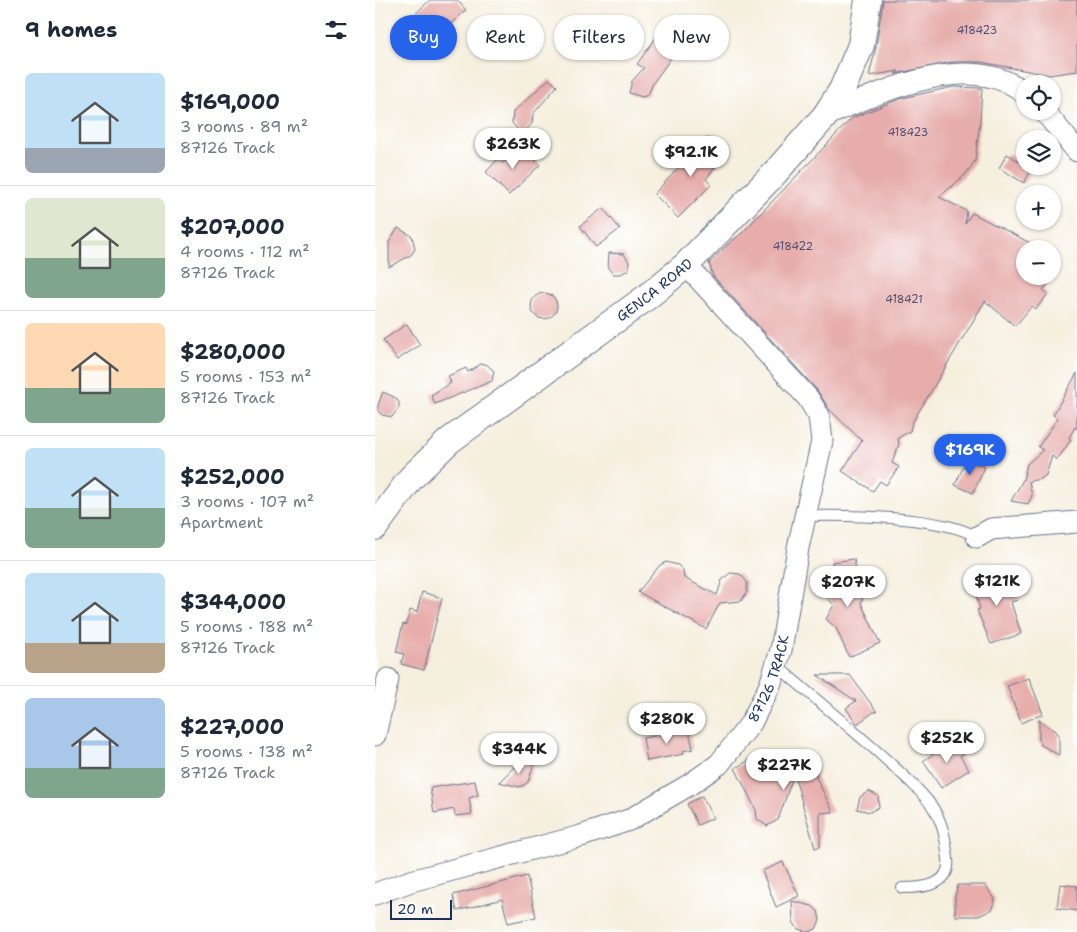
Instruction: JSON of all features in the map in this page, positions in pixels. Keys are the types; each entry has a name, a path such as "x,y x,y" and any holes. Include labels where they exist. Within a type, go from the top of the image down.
{"street":[{"name":"GENCA ROAD","path":"375,527 411,478 449,441 647,297 686,265 773,175 825,116 853,67 861,45 868,0"},
{"path":"825,116 876,94 926,78 957,75 983,76 1016,86"},
{"path":"1051,120 1077,151"},
{"name":"87126 TRACK","path":"375,894 411,881 589,834 629,820 689,786 719,764 738,743 770,685 781,650 798,548 822,441 819,416 808,398 686,265"},
{"path":"977,536 991,529 1077,522"},
{"path":"375,735 388,679"}],"lane":[{"path":"806,516 840,515 946,524 977,536"},
{"path":"776,665 902,774 935,811 945,838 948,867 944,878 936,884 920,888 902,888"}],"building":[{"path":"430,0 457,0 466,10 457,18 457,15 414,15"},
{"path":"883,0 1077,0 1077,71 1049,75 981,62 952,62 895,74 899,71 869,76 876,47"},
{"path":"654,40 654,60 670,60 653,83 648,95 642,97 629,93 632,81 644,68 637,64 640,60 644,60 644,54"},
{"path":"549,79 557,86 533,114 532,124 522,134 512,123 513,112"},
{"path":"953,87 982,88 975,161 965,175 939,197 967,211 965,224 972,213 1024,240 1016,240 1016,285 1047,285 1043,290 1048,294 1036,309 1032,306 1015,326 985,301 912,423 910,431 898,438 899,444 892,463 899,467 886,485 880,481 873,491 842,471 862,441 829,409 817,390 713,276 709,263 742,233 852,118 902,98"},
{"path":"706,138 720,141 725,155 706,179 711,185 678,218 654,194"},
{"path":"521,146 540,165 509,195 486,172 498,159 503,163"},
{"path":"1007,154 1016,159 1016,175 1029,175 1024,183 999,168"},
{"path":"603,208 620,229 596,247 580,226"},
{"path":"398,228 412,236 415,249 411,255 389,267 389,242"},
{"path":"609,253 624,254 629,262 628,270 621,274 613,274 608,268"},
{"path":"544,293 553,297 557,306 553,315 544,319 535,315 531,306 535,297"},
{"path":"407,324 420,345 397,360 383,340"},
{"path":"481,364 486,364 494,371 492,381 435,404 431,395 451,383 448,376 466,368 468,372"},
{"path":"1077,373 1077,429 1075,427 1069,438 1071,440 1057,460 1052,456 1046,475 1041,479 1029,481 1032,496 1028,504 1011,501 1023,480 1027,464 1043,450 1038,447 1058,418 1053,415"},
{"path":"383,392 396,398 399,403 399,408 392,417 382,415 378,411 378,405"},
{"path":"967,459 985,467 973,493 955,485"},
{"path":"854,559 859,588 863,597 861,603 880,643 849,657 836,628 826,619 834,605 817,587 827,571 833,571 832,562"},
{"path":"666,562 678,565 683,570 684,578 717,595 722,580 730,573 740,574 747,582 747,592 741,601 720,603 706,629 638,592 660,565"},
{"path":"1001,571 1004,583 1011,580 1018,600 1011,602 1021,634 991,644 977,610 980,609 975,591 978,590 975,580"},
{"path":"422,592 442,598 424,670 401,664 404,654 396,652 403,624 406,625 410,610 417,612"},
{"path":"817,675 850,675 877,712 874,712 857,724 846,708 856,701"},
{"path":"1029,678 1043,714 1021,723 1007,686"},
{"path":"1039,720 1059,735 1059,755 1041,745 1039,741"},
{"path":"689,730 693,749 683,751 684,754 647,761 643,738"},
{"path":"956,739 965,752 960,756 969,770 941,788 923,761"},
{"path":"761,754 769,771 774,768 777,773 800,758 811,759 815,763 816,777 833,812 820,813 820,847 815,848 794,774 778,820 767,826 757,819 756,810 735,768"},
{"path":"535,761 528,782 524,785 519,787 499,782 514,767"},
{"path":"475,781 478,795 469,798 472,814 455,816 454,809 434,813 430,788"},
{"path":"869,791 878,796 879,807 870,812 857,809 860,797"},
{"path":"702,796 713,818 698,825 687,804"},
{"path":"783,862 799,896 776,907 762,871"},
{"path":"527,876 536,917 508,923 502,899 457,911 453,895"},
{"path":"1060,884 1077,886 1077,911 1057,908"},
{"path":"958,885 985,885 995,899 993,909 979,916 955,916 955,897"},
{"path":"792,901 812,906 818,911 820,920 816,929 808,932 798,929 793,922"}]}
